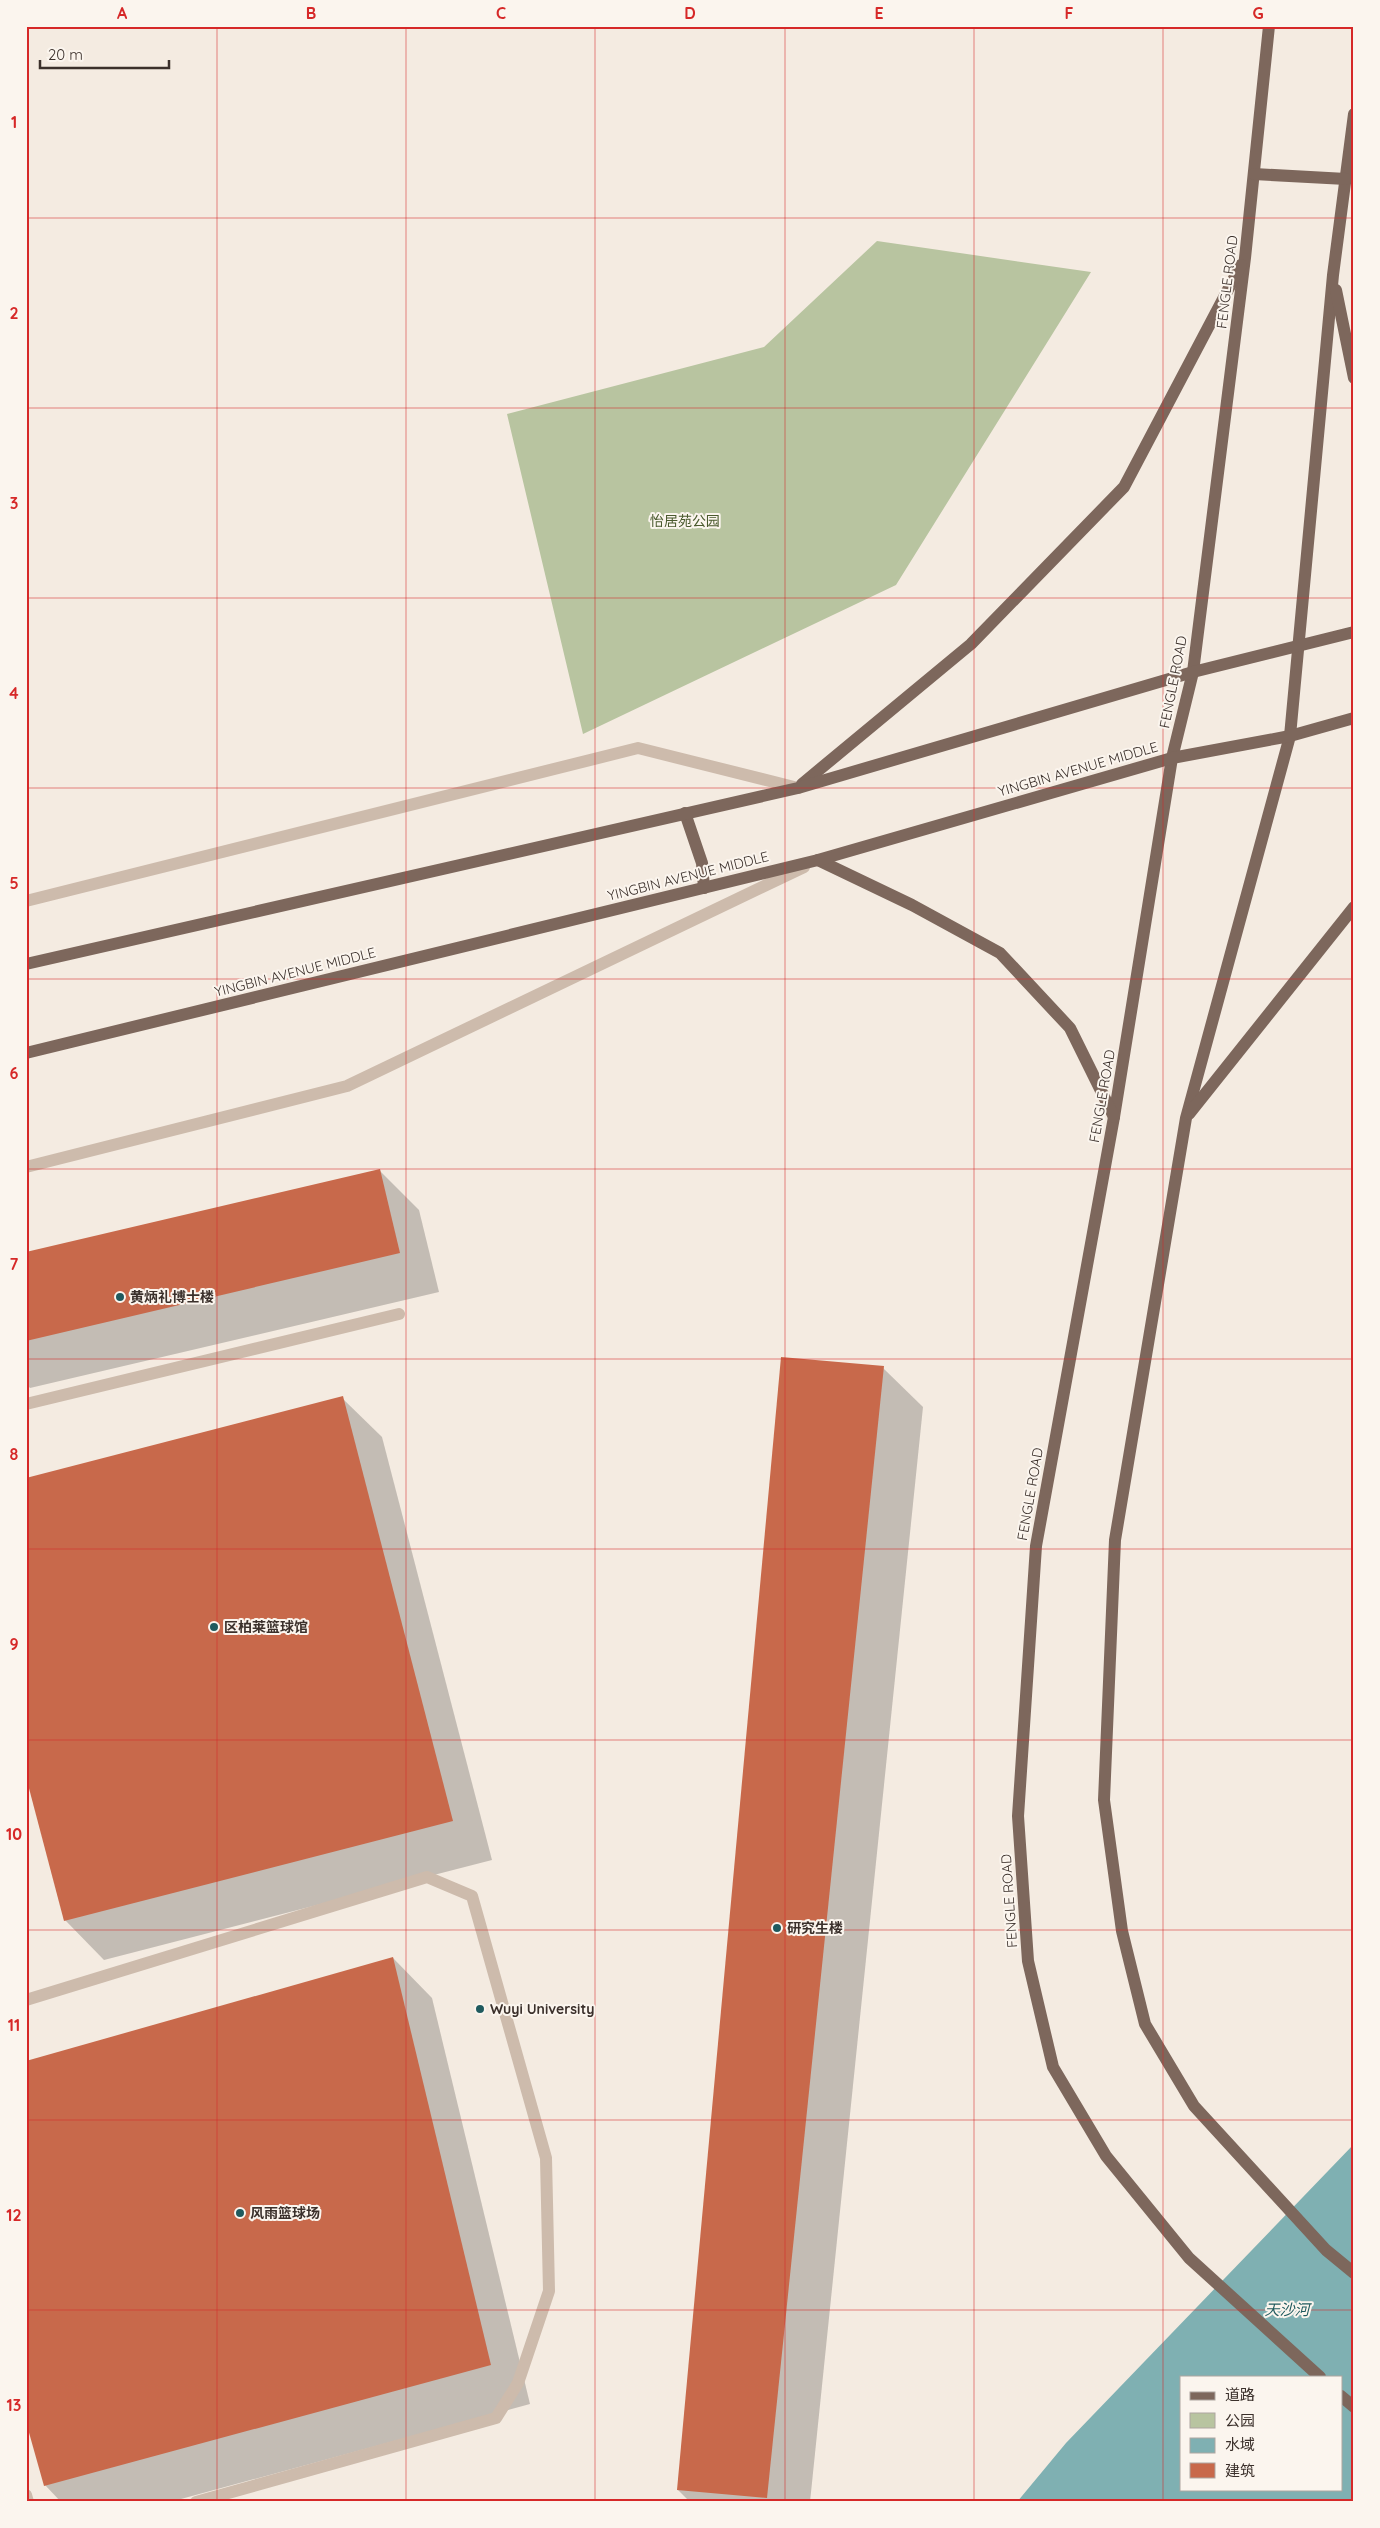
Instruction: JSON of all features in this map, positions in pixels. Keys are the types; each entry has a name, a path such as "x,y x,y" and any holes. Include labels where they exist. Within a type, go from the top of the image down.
{"main road":[{"name":"FENGLE ROAD","path":"1269,26 1245,258 1193,672 1172,758 1114,1117 1036,1546 1018,1816 1028,1961 1054,2067 1106,2156 1189,2258 1319,2376"},
{"path":"1354,114 1333,275 1290,736 1186,1118 1115,1540 1104,1800 1122,1931 1145,2024 1194,2106 1326,2250 1354,2273"},
{"path":"1254,174 1346,179"},
{"path":"798,788 971,644 1124,486 1245,258"},
{"path":"1333,275 1354,378"},
{"path":"26,964 798,788 1193,672 1354,632"},
{"name":"YINGBIN AVENUE MIDDLE","path":"26,1054 818,860 1172,758 1290,736 1354,718"},
{"path":"685,813 702,863 704,888"},
{"path":"818,860 912,905 1000,952 1070,1028 1114,1117"},
{"path":"1186,1118 1354,907"},
{"path":"1342,2397 1354,2408"}],"lane":[{"path":"26,901 638,748 798,788"},
{"path":"26,1167 347,1086 818,860"},
{"path":"26,1404 399,1314"},
{"path":"26,2000 427,1877 472,1896 546,2158 549,2291 518,2383 496,2418 196,2502"},
{"path":"26,2495 28,2502"}],"green space":[{"name":"怡居苑公园","path":"877,241 1091,272 896,585 583,734 507,414 764,347"}],"water":[{"name":"天沙河","path":"1354,2144 1354,2502 1017,2502 1066,2443"}],"building":[{"name":"黄炳礼博士楼","path":"380,1169 400,1253 26,1341 26,1252"},
{"name":"研究生楼","path":"781,1357 884,1366 767,2498 677,2490"},
{"name":"区柏莱篮球馆","path":"343,1396 453,1821 64,1921 26,1777 26,1478"},
{"name":"风雨篮球场","path":"393,1957 491,2365 44,2486 26,2422 26,2061"}],"place":[{"name":"黄炳礼博士楼","path":"120,1297"},
{"name":"区柏莱篮球馆","path":"214,1627"},
{"name":"研究生楼","path":"777,1928"},
{"name":"Wuyi University","path":"480,2009"},
{"name":"风雨篮球场","path":"240,2213"}]}
